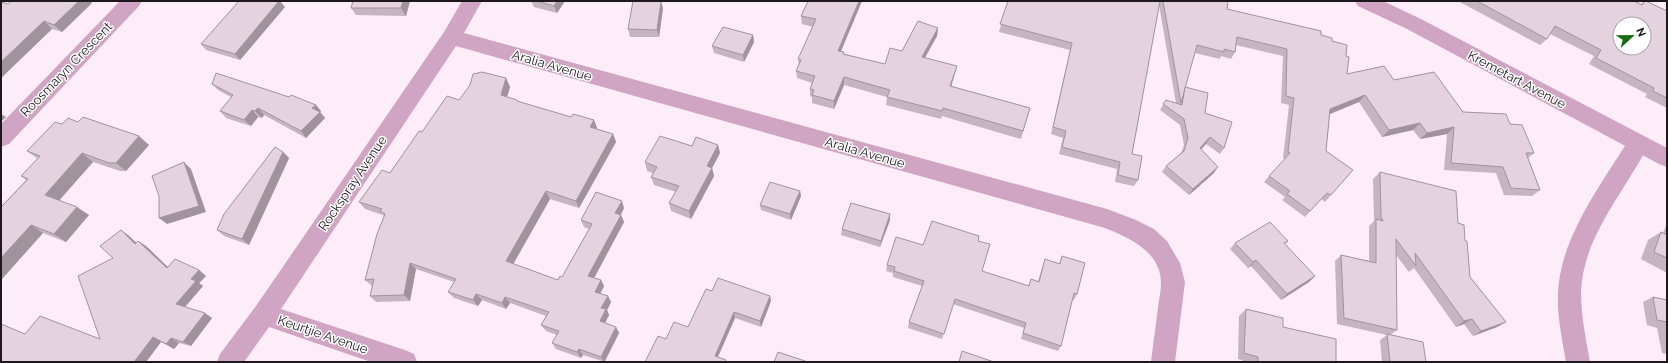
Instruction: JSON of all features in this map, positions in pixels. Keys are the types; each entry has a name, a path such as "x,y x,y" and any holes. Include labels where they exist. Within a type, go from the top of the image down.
{"street":[{"name":"Roosmaryn Crescent","path":"1,138 132,1"},
{"name":"Rockspray Avenue","path":"229,362 264,314 451,37 472,1"},
{"name":"Kremetart Avenue","path":"1365,1 1414,24 1638,144 1667,158"},
{"name":"Aralia Avenue","path":"451,37 1108,219 1128,227 1146,236 1159,248 1168,264 1173,282 1163,362"},
{"path":"1578,362 1570,301 1570,283 1574,260 1584,236 1638,144"},
{"name":"Keurtjie Avenue","path":"264,314 405,362"}],"building":[{"path":"12,1 79,1 54,25 44,21 1,62 1,2 8,4"},
{"path":"239,1 279,1 235,54 201,44"},
{"path":"353,1 403,1 401,8 351,8"},
{"path":"537,1 557,1 554,6"},
{"path":"633,1 661,1 657,30 628,29"},
{"path":"808,1 859,1 838,51 844,52 843,54 885,64 890,48 902,51 918,21 938,28 922,57 957,66 950,86 1030,108 1023,131 943,108 942,111 887,97 890,90 844,77 834,101 812,95 814,90 810,89 815,76 796,71 801,60 798,59 816,19 801,16"},
{"path":"1008,1 1160,1 1132,154 1142,156 1138,180 1118,175 1120,162 1062,147 1066,131 1053,127 1072,43 1000,24"},
{"path":"1163,1 1228,1 1227,9 1321,31 1321,35 1332,38 1332,41 1347,45 1346,56 1349,57 1347,74 1384,66 1394,80 1434,72 1463,112 1506,114 1510,124 1522,125 1534,153 1526,153 1540,190 1511,188 1503,167 1451,163 1454,127 1427,133 1420,123 1389,130 1365,95 1330,109 1326,151 1353,170 1331,195 1327,193 1310,211 1287,194 1290,191 1269,176 1290,153 1288,152 1294,98 1286,96 1287,49 1237,37 1235,52 1224,49 1224,52 1197,45 1181,103"},
{"path":"1477,1 1634,1 1642,5 1646,1 1667,11 1667,98 1653,91 1654,88 1596,58 1601,50 1555,26 1547,39"},
{"path":"723,27 753,35 743,55 712,46"},
{"path":"482,72 506,78 501,95 571,117 573,114 594,120 590,127 613,134 576,201 546,191 506,261 558,280 560,276 562,277 592,224 581,220 596,192 622,201 615,213 621,215 588,276 601,280 595,292 608,296 601,308 606,309 600,321 616,327 601,357 579,349 577,352 552,343 559,331 541,325 549,312 505,297 502,303 476,294 473,300 448,292 456,279 410,263 404,295 370,296 374,279 365,280 377,234 385,214 380,211 382,209 359,202 382,170 390,173 419,131 422,132 447,96 459,100 470,85 473,74"},
{"path":"216,73 289,97 291,95 316,105 312,108 320,112 301,131 258,108 255,111 252,110 244,120 220,111 233,95 212,84"},
{"path":"1185,87 1208,93 1205,113 1232,122 1224,148 1210,137 1200,148 1218,167 1193,189 1166,166 1184,151 1188,138 1184,119 1163,104 1166,100 1182,105"},
{"path":"83,117 139,136 116,163 109,163 82,153 45,195 77,207 54,234 31,225 1,258 1,207 28,179 21,176 40,156 27,151 55,122 62,124 68,118 78,122"},
{"path":"660,136 692,146 696,137 718,145 707,166 712,168 689,211 669,203 679,186 651,177 657,167 645,162"},
{"path":"275,147 283,152 242,239 217,230 224,214"},
{"path":"184,162 199,206 159,218 159,196 152,176"},
{"path":"1380,172 1456,191 1458,223 1464,225 1470,277 1506,322 1481,331 1472,319 1464,321 1415,253 1416,266 1396,239 1397,330 1344,318 1341,255 1376,263 1376,219 1383,221 1381,217"},
{"path":"770,182 800,191 790,214 760,205"},
{"path":"851,203 890,214 881,241 842,229"},
{"path":"932,221 979,236 978,241 990,244 982,271 1029,286 1031,279 1039,282 1045,259 1060,264 1062,256 1085,263 1077,294 1074,293 1061,346 1023,333 1026,323 955,299 944,334 909,322 924,281 894,271 895,267 887,265 896,237 923,245"},
{"path":"1270,222 1288,241 1284,243 1315,276 1287,294 1256,260 1253,262 1235,243"},
{"path":"121,230 135,244 138,241 167,268 175,259 199,270 191,279 196,281 176,304 205,313 183,342 171,338 166,344 153,337 134,362 1,362 1,324 25,334 40,316 100,339 78,276 113,258 100,246"},
{"path":"1661,232 1667,235 1667,258 1654,252"},
{"path":"718,278 770,296 760,321 734,312 715,356 726,360 725,362 645,362 658,336 666,339 674,322 688,327 706,289 712,291"},
{"path":"1653,297 1667,300 1667,322 1657,320"},
{"path":"1246,309 1283,318 1283,327 1336,339 1336,362 1258,362 1258,357 1244,353"},
{"path":"1387,334 1423,342 1426,362 1390,362"},
{"path":"962,351 994,362 959,362"},
{"path":"778,352 808,362 774,362"}]}
